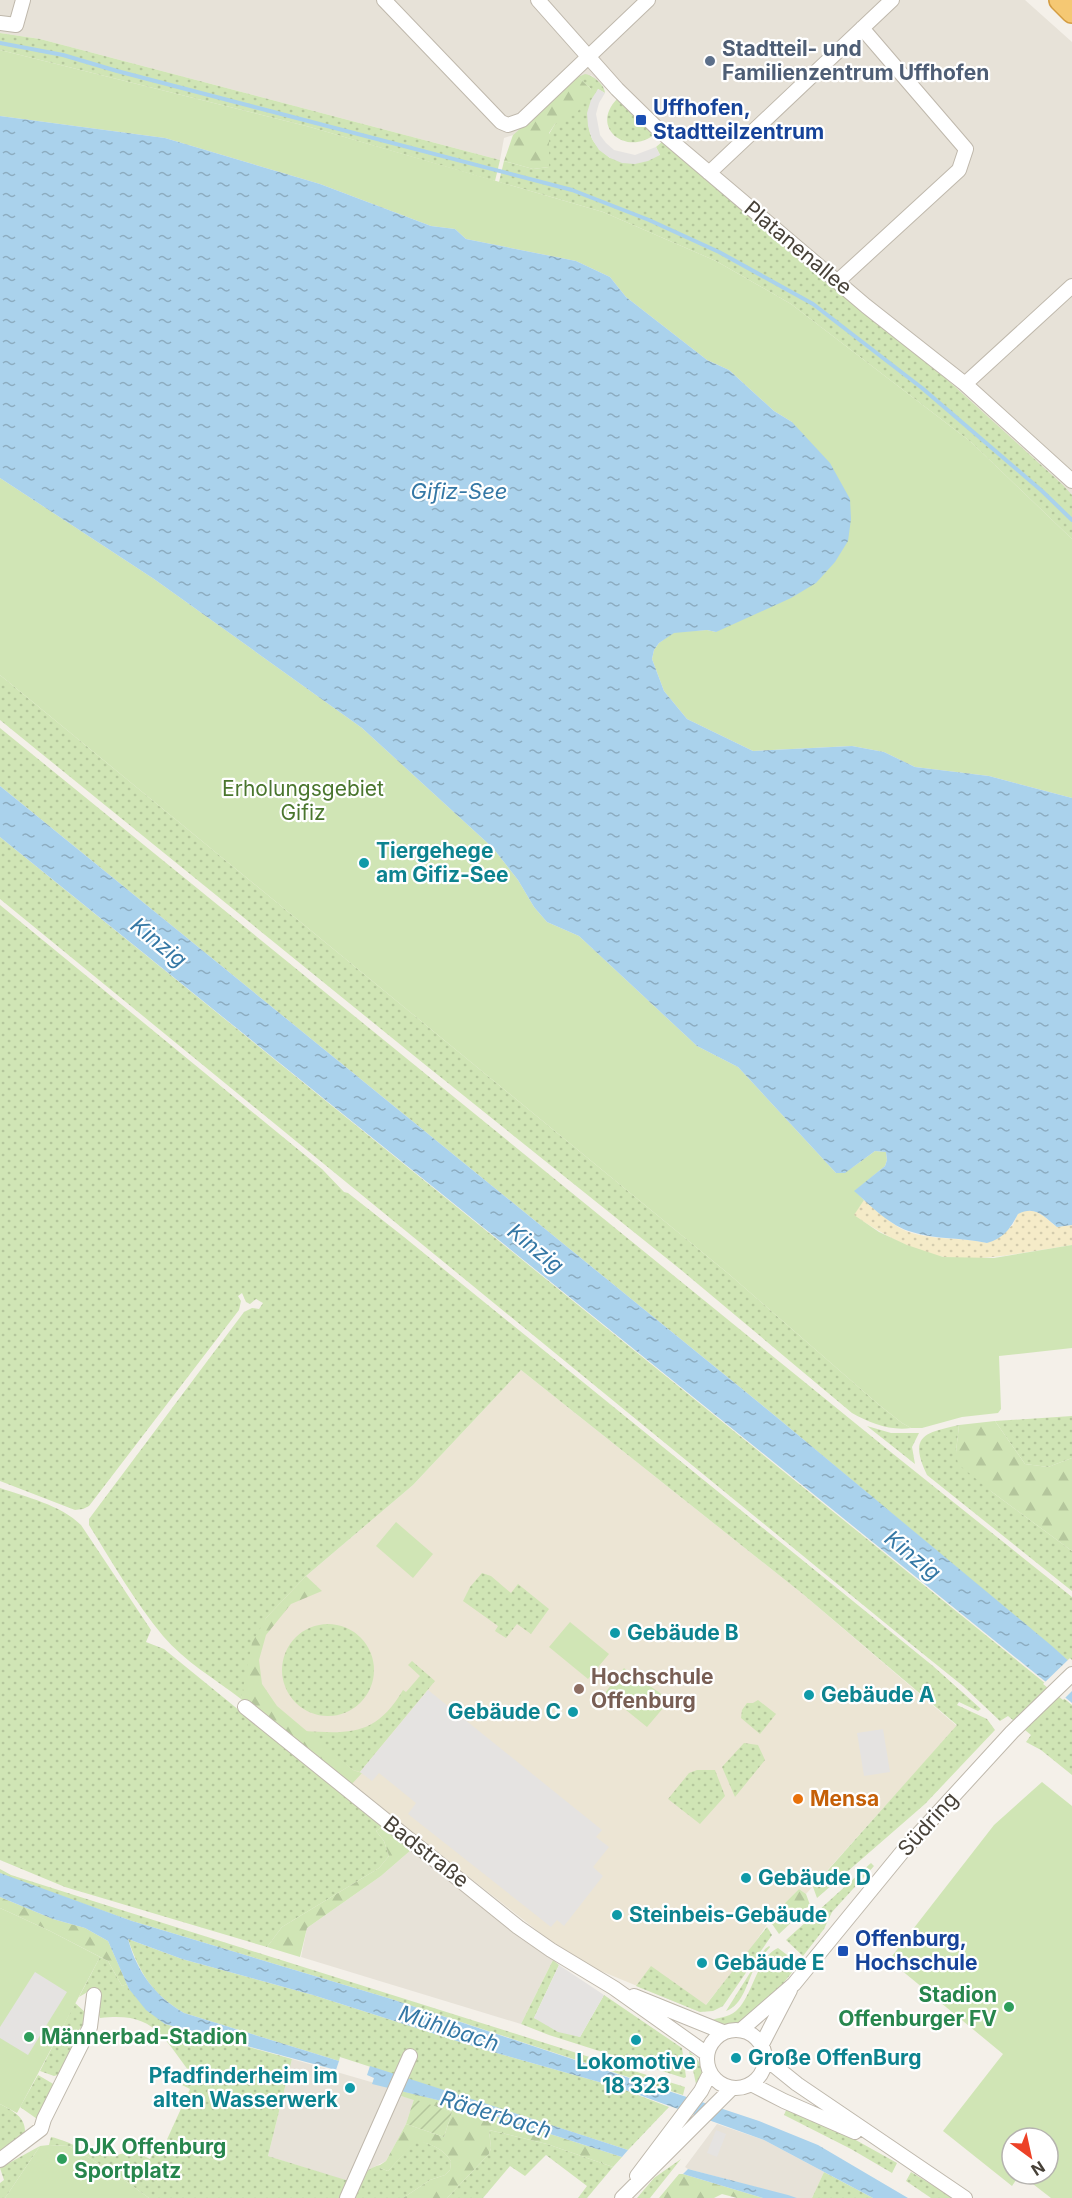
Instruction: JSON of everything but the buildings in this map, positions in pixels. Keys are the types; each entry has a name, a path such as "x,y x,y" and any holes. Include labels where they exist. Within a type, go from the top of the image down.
{"highway":[{"path":"1060,0 1072,12"}],"street":[{"path":"0,23 16,25 22,0"},
{"path":"384,0 501,122 508,125 522,120 648,0"},
{"name":"Platanenallee","path":"538,0 617,89 661,132 965,384 1072,481"},
{"path":"709,173 892,0"},
{"path":"838,281 959,170 966,149 862,28"},
{"path":"965,384 1072,286"},
{"name":"Südring","path":"741,2030 794,1984 903,1851 1012,1732 1072,1674"},
{"name":"Badstraße","path":"245,1707 518,1927 614,1988 707,2054"},
{"name":"Südring","path":"762,2044 794,1984"},
{"name":"Badstraße","path":"614,1988 723,2032"},
{"path":"0,2160 41,2129 90,2027 94,1995"},
{"path":"741,2030 753,2035 762,2044 766,2059 759,2078 751,2084 732,2088 719,2083 710,2073 707,2054 710,2045 723,2032 741,2030"},
{"path":"347,2198 410,2055"},
{"path":"766,2059 797,2084 964,2198"},
{"path":"622,2198 681,2115 701,2091 710,2073"},
{"path":"751,2084 784,2101 882,2143"},
{"path":"622,2198 732,2088"}],"shaded area":[{"path":"0,0 1025,0 1072,42 1072,495 941,374 798,259 689,165 591,75 513,135 504,138 500,160 40,39 0,33"},
{"path":"598,89 605,93 596,114 600,135 606,143 614,150 635,155 656,147 660,155 635,164 622,163 599,150 592,139 587,113"},
{"name":"Hochschule Offenburg","path":"521,1370 804,1595 957,1726 806,1894 799,1889 774,1914 750,1950 700,2012 596,1969 553,1943 241,1699 266,1618 306,1576 413,1485"},
{"path":"428,1690 602,1830 596,1837 609,1847 593,1867 603,1876 564,1926 557,1920 551,1927 408,1814 416,1803 379,1773 372,1781 360,1772"},
{"path":"883,1729 890,1772 864,1776 857,1733"},
{"path":"411,1850 520,1938 553,1960 521,2024 301,1957 307,1928 381,1876"},
{"path":"559,1965 604,1995 580,2037 558,2032 534,2018"},
{"path":"35,1972 67,1992 28,2055 0,2038 0,2027"},
{"path":"292,2059 402,2091 401,2096 414,2099 406,2124 386,2161 374,2167 356,2184 268,2156"},
{"path":"717,2124 764,2140 824,2172 812,2198 797,2198 685,2167"},
{"path":"716,2130 726,2134 717,2157 707,2153"}],"green space":[{"path":"0,33 40,39 500,160 495,181 310,127 0,50"},
{"path":"0,50 310,127 603,212 716,261 791,304 971,442 1072,539 1072,798 989,776 915,767 884,752 852,746 753,751 687,719 664,691 652,659 654,650 659,643 674,632 707,630 716,632 792,422 774,411 729,370 707,360 626,297 610,277 576,261 466,239 455,229 431,226 320,184 165,138 0,116"},
{"path":"585,74 598,81 605,93 598,89 589,126 590,134 600,149 610,158 660,155 656,147 663,141 798,259 941,374 1063,485 1072,495 1072,539 971,442 791,304 716,261 603,212 499,182 504,161 533,169 549,167 549,134 555,124 591,89 578,77"},
{"path":"578,77 591,89 577,113 555,124 549,133 549,167 533,169 504,161 513,135"},
{"path":"617,99 655,134 644,140 633,142 623,141 615,136 609,129 607,120 609,110"},
{"name":"Erholungsgebiet Gifiz","path":"0,478 154,579 362,728 493,848 547,922 579,936 697,1046 738,1067 836,1173 853,1167 875,1151 886,1152 885,1166 855,1191 864,1200 854,1215 879,1232 907,1245 943,1257 994,1258 1072,1245 1072,1348 999,1356 1001,1409 998,1413 962,1417 922,1428 911,1428 878,1404 730,1275 0,675"},
{"path":"0,675 730,1275 878,1404 911,1428 880,1425 852,1413 680,1269 0,720"},
{"path":"0,728 1072,1597 1072,1664 774,1415 0,786"},
{"path":"0,837 1072,1705 1072,1775 1041,1750 1026,1742 1031,1735 1008,1716 1000,1721 963,1686 0,899"},
{"path":"0,905 322,1169 344,1192 404,1237 933,1666 981,1709 978,1711 959,1702 957,1705 987,1719 995,1730 925,1804 817,1898 813,1887 957,1725 804,1595 521,1370 413,1485 306,1576 266,1618 241,1699 190,1662 171,1645 143,1610 89,1525 89,1519 244,1312 252,1308 259,1309 263,1303 256,1299 250,1304 246,1302 242,1293 238,1296 241,1301 239,1310 89,1506 75,1510 0,1481"},
{"path":"1072,1416 1072,1458 1048,1467 1025,1464 995,1421"},
{"path":"995,1421 1025,1464 1048,1467 1072,1458 1072,1551 958,1464 956,1452 959,1425"},
{"path":"959,1425 956,1452 992,1492 1072,1551 1072,1591 927,1475 919,1451 923,1438 937,1431"},
{"path":"867,1426 891,1433 919,1433 912,1447 915,1464"},
{"path":"0,1488 32,1498 64,1512 81,1525 151,1630 146,1642 164,1649 382,1827 376,1831 384,1841 389,1856 379,1868 282,1927 267,1947 65,1887 0,1860"},
{"path":"396,1522 433,1554 413,1578 376,1546"},
{"path":"482,1573 491,1576 511,1593 518,1584 549,1609 531,1634 517,1624 506,1638 495,1631 498,1626 463,1601 470,1587"},
{"path":"306,1576 322,1591 291,1604 266,1635 259,1660 262,1684 277,1706 353,1770 362,1773 351,1785 241,1699 252,1643 266,1618"},
{"path":"570,1622 609,1654 588,1679 549,1647"},
{"path":"319,1624 337,1624 354,1631 367,1644 374,1661 374,1679 367,1696 354,1709 337,1716 319,1716 302,1709 289,1696 282,1679 282,1661 289,1644 302,1631"},
{"path":"412,1661 435,1681 360,1772 353,1770 304,1731 349,1731 372,1724 383,1716 403,1690 406,1692 420,1676 408,1665"},
{"path":"624,1668 670,1700 647,1727 605,1693"},
{"path":"758,1700 776,1714 760,1734 741,1718 742,1710 747,1703"},
{"path":"744,1743 758,1745 765,1760 735,1797 722,1767"},
{"path":"697,1770 715,1770 725,1796 700,1824 668,1799 689,1773"},
{"name":"Stadion Offenburger FV","path":"1042,1782 1072,1806 1072,2198 1051,2198 1036,2186 1060,2186 1060,2126 1000,2126 1000,2176 943,2131 1003,2054 889,1960 994,1825"},
{"path":"382,1827 411,1850 381,1876 307,1928 300,1957 267,1947 282,1927 379,1868 389,1856 384,1841 376,1831"},
{"path":"871,1863 874,1866 832,1912 824,1929 803,1956 786,1940"},
{"path":"0,1869 11,1875 685,2087 683,2095 388,1998 132,1921 16,1880 0,1873"},
{"path":"799,1889 806,1894 810,1905 779,1934 770,1921"},
{"path":"0,1897 53,1919 85,1928 108,1941 127,1984 122,1986 108,1961 0,1908"},
{"name":"Männerbad-Stadion","path":"0,1908 100,1957 17,2113 0,2104"},
{"path":"767,1927 772,1935 723,2006 713,2011 700,2012 636,1986 651,1966 706,2005"},
{"path":"128,1939 182,1959 313,1995 479,2048 617,2087 669,2107 628,2150 340,2057 339,2061 184,2013 155,1990 137,1963"},
{"path":"769,1946 755,1967 741,1998 737,2004 726,2011 765,1949"},
{"path":"778,1948 799,1964 767,2002 753,2016 738,2024 710,2021 736,2011 747,1996 765,1960"},
{"path":"100,1957 108,1961 122,1986 127,1984 129,1989 165,2024 292,2059 268,2156 349,2181 341,2198 149,2198 113,2172 69,2146 49,2145 51,2137 106,2156 132,2150 150,2159 158,2144 164,2146 190,2089 182,2085 188,2070 170,2045 153,2028 131,2018 100,2018 91,1990 79,1997"},
{"path":"553,1960 559,1965 534,2018 580,2037 604,1995 682,2048 686,2077 549,2035 521,2024"},
{"path":"75,2003 86,2013 85,2024 74,2036 70,2061 61,2074 54,2076 40,2071"},
{"path":"689,2051 702,2067 699,2086 696,2084"},
{"path":"38,2075 55,2085 40,2121 20,2107"},
{"path":"402,2091 466,2107 622,2157 613,2167 547,2144 489,2130 491,2148 489,2154 447,2198 403,2198 430,2180 445,2175 450,2170 451,2161 436,2147 416,2141 388,2171 380,2168 380,2165 386,2161 406,2124 444,2137 452,2112 401,2096"},
{"path":"414,2099 452,2112 444,2137 406,2124"},
{"path":"0,2104 21,2119 25,2133 0,2155"},
{"path":"787,2108 845,2134 897,2163 892,2173 784,2115"},
{"path":"489,2130 547,2144 613,2167 587,2198 578,2198 587,2186 546,2155 525,2176 510,2166 483,2198 447,2198 489,2154 491,2148"},
{"path":"416,2140 436,2147 448,2157 451,2161 450,2170 445,2175 430,2180 403,2198 350,2198 365,2173 380,2165 380,2168 388,2171"},
{"path":"40,2146 5,2198 0,2198 0,2183 4,2180 0,2168"},
{"name":"DJK Offenburg Sportplatz","path":"40,2146 69,2146 113,2172 149,2198 5,2198"},
{"path":"681,2159 650,2198 637,2198 654,2178"},
{"path":"824,2172 873,2198 812,2198"},
{"path":"911,2172 954,2198 931,2198 906,2181"},
{"path":"679,2174 763,2198 737,2198 722,2194 714,2198 659,2198"}],"sand":[{"path":"864,1200 898,1227 908,1232 930,1237 987,1243 1013,1225 1018,1213 1035,1211 1057,1227 1072,1225 1072,1245 992,1257 960,1258 933,1255 897,1240 853,1215"}],"water":[{"name":"Gifiz-See","path":"0,116 165,138 320,184 431,226 455,229 466,239 576,261 610,277 626,297 707,360 729,370 774,411 792,422 830,463 850,499 851,519 848,541 835,562 816,583 791,598 716,632 707,630 674,633 659,643 652,659 664,691 687,719 753,751 852,746 884,752 915,767 989,776 1072,798 1072,1225 1057,1227 1039,1213 1024,1212 1018,1214 1002,1236 987,1243 921,1235 888,1220 854,1191 885,1166 886,1152 875,1151 845,1173 836,1173 738,1067 697,1046 579,936 547,922 493,848 362,728 154,579 0,478"},
{"name":"Kinzig","path":"0,786 774,1415 1052,1646 1072,1664 1072,1703 0,837"},
{"name":"Mühlbach","path":"0,1873 132,1921 388,1998 759,2121 818,2145 908,2198 873,2198 764,2140 617,2087 479,2048 313,1995 182,1959 128,1939 136,1962 148,1982 164,1999 184,2013 339,2061 336,2070 165,2024 146,2010 129,1989 108,1941 85,1928 53,1919 0,1897"},
{"name":"Räderbach","path":"370,2066 628,2150 622,2157 466,2107 372,2084 374,2078 367,2075"},
{"path":"688,2169 797,2198 763,2198 683,2174"}],"pier":[{"path":"1070,1658 1072,1660 1072,1691 1063,1700 1043,1684"}],"waterway":[{"path":"0,43 63,55 572,190 649,220 719,252 813,304 922,388 1042,491 1072,520"}],"place":[{"name":"Stadtteil- und Familienzentrum Uffhofen","path":"710,61"},
{"name":"Uffhofen, Stadtteilzentrum","path":"641,120"},
{"name":"Tiergehege am Gifiz-See","path":"364,863"},
{"name":"Gebäude B","path":"615,1633"},
{"name":"Hochschule Offenburg","path":"579,1689"},
{"name":"Gebäude A","path":"809,1695"},
{"name":"Gebäude C","path":"573,1712"},
{"name":"Mensa","path":"798,1799"},
{"name":"Gebäude D","path":"746,1878"},
{"name":"Steinbeis-Gebäude","path":"617,1915"},
{"name":"Offenburg, Hochschule","path":"843,1951"},
{"name":"Gebäude E","path":"702,1963"},
{"name":"Stadion Offenburger FV","path":"1009,2007"},
{"name":"Männerbad-Stadion","path":"29,2037"},
{"name":"Lokomotive 18 323","path":"636,2040"},
{"name":"Große OffenBurg","path":"736,2058"},
{"name":"Pfadfinderheim im alten Wasserwerk","path":"350,2088"},
{"name":"DJK Offenburg Sportplatz","path":"62,2159"}]}
